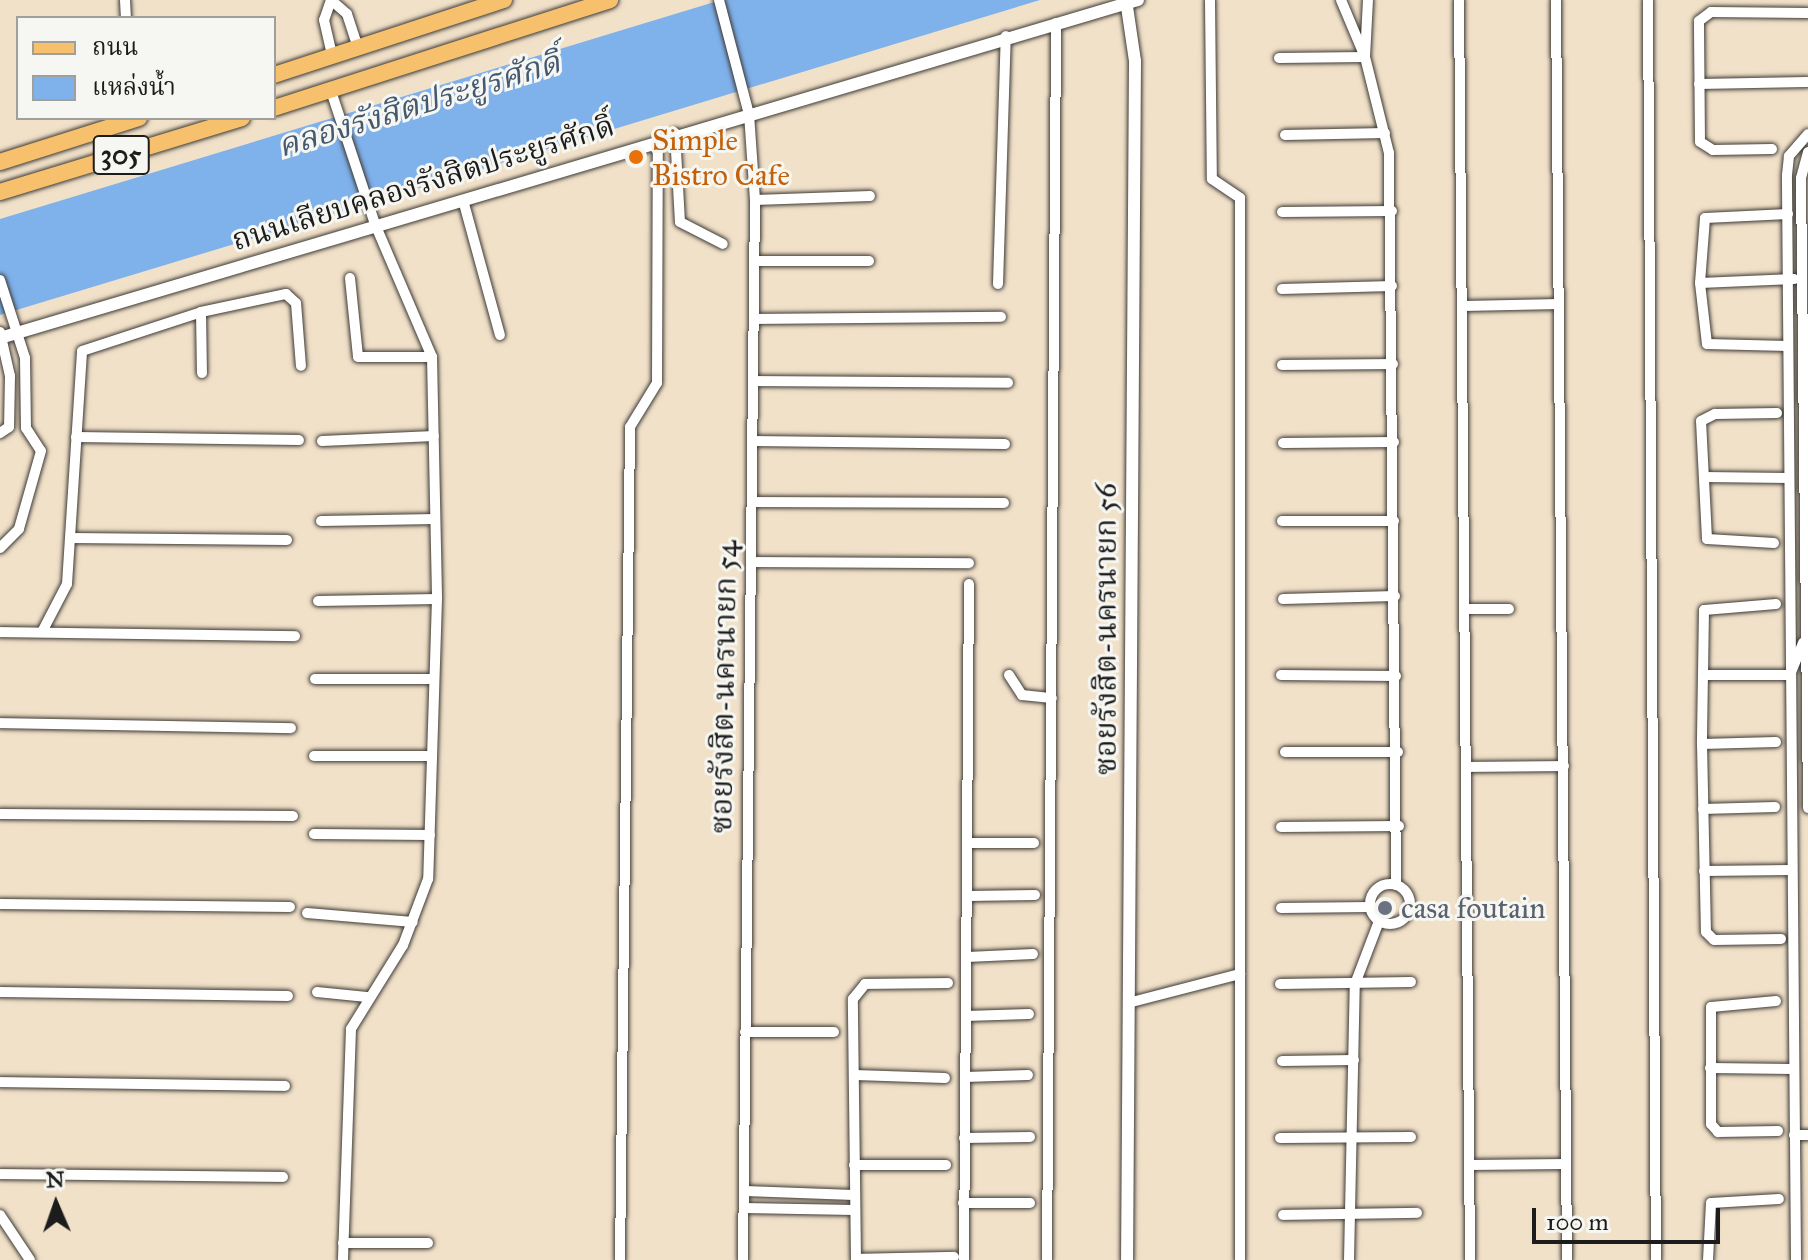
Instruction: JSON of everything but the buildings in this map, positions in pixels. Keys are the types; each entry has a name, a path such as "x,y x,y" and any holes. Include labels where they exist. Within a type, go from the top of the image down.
{"main road":[{"path":"276,74 504,0"},
{"path":"276,108 334,99 610,0"},
{"name":"305","path":"0,162 131,120"},
{"name":"305","path":"0,192 235,120"}],"street":[{"path":"332,56 324,20 331,0 347,14 358,47"},
{"name":"ซอยรังสิต-นครนายก 54","path":"719,0 748,110 755,200 743,1260"},
{"path":"1210,0 1212,179 1240,198 1240,1260"},
{"path":"1341,0 1365,57 1385,133 1392,211 1399,826 1396,885 1410,900 1408,913 1392,925 1379,921 1370,907"},
{"path":"1365,57 1368,0"},
{"path":"1459,0 1470,1260"},
{"path":"1556,0 1567,1260"},
{"path":"1648,0 1656,1260"},
{"name":"ถนนเลียบคลองรังสิตประยูรศักดิ์","path":"1,335 463,200 748,110 1130,1"},
{"name":"ซอยรังสิต-นครนายก 56","path":"1127,1260 1135,61 1130,1"},
{"path":"1772,149 1702,146 1699,84 1703,16 1808,13"},
{"path":"1047,1260 1056,23"},
{"path":"998,284 1006,36"},
{"path":"1279,58 1365,57"},
{"path":"1699,84 1807,82"},
{"path":"334,99 370,211 432,357 437,599 430,679 428,879 413,922 367,997 346,1058 343,1260"},
{"path":"675,133 680,222 723,244"},
{"path":"1285,135 1385,133"},
{"path":"1796,1260 1788,214 1789,156 1808,134"},
{"path":"620,1260 630,427 657,383 658,139"},
{"path":"1808,152 1802,168 1808,808"},
{"path":"755,200 870,196"},
{"path":"463,200 500,335"},
{"path":"1282,212 1392,211"},
{"path":"1788,214 1705,218 1700,283 1707,344 1788,346"},
{"path":"755,261 869,261"},
{"path":"350,278 358,357 432,357"},
{"path":"1700,283 1805,279"},
{"path":"0,280 28,376 26,428 41,451 39,471 19,529 0,548"},
{"path":"1282,289 1392,286"},
{"path":"42,632 62,603 70,538 82,351 201,312 273,293 293,297 301,366"},
{"path":"1464,306 1559,304"},
{"path":"201,312 202,373"},
{"path":"755,319 1001,317"},
{"path":"1,335 5,430 26,428"},
{"path":"1282,365 1393,364"},
{"path":"753,381 1008,383"},
{"path":"1774,543 1709,542 1704,477 1704,416 1777,413"},
{"path":"322,441 434,436"},
{"path":"76,437 299,440"},
{"path":"753,441 1005,444"},
{"path":"1283,443 1394,442"},
{"path":"1704,477 1789,478"},
{"path":"752,502 1004,503"},
{"path":"321,521 435,519"},
{"path":"1282,521 1394,521"},
{"path":"70,538 287,540"},
{"path":"751,562 969,563"},
{"path":"948,983 857,989 856,1259 959,1258 963,1203 968,896 969,584"},
{"path":"1283,599 1395,596"},
{"path":"318,601 437,599"},
{"path":"1776,604 1704,610 1702,744 1708,937 1781,939"},
{"path":"1465,609 1509,609"},
{"path":"0,632 295,636"},
{"path":"1790,675 1805,638"},
{"path":"1009,675 1022,695 1052,698"},
{"path":"1281,675 1396,676"},
{"path":"1703,675 1790,675"},
{"path":"315,679 430,679"},
{"path":"1791,709 1807,708"},
{"path":"0,723 291,728"},
{"path":"1702,744 1776,742"},
{"path":"1285,752 1398,752"},
{"path":"314,756 430,756"},
{"path":"1467,767 1564,766"},
{"path":"1703,809 1775,807"},
{"path":"0,814 293,816"},
{"path":"1281,827 1399,826"},
{"path":"314,834 430,835"},
{"path":"967,843 1034,843"},
{"path":"1704,871 1791,870"},
{"path":"1370,907 1377,889 1396,885"},
{"path":"968,896 1035,895"},
{"path":"0,904 290,907"},
{"path":"1281,908 1370,907"},
{"path":"307,913 413,922"},
{"path":"1349,1260 1355,984 1379,921"},
{"path":"967,957 1033,954"},
{"path":"1128,1003 1240,974"},
{"path":"1280,984 1411,982"},
{"path":"0,992 288,996"},
{"path":"317,992 367,997"},
{"path":"1776,1001 1711,1007 1710,1068 1713,1130 1778,1131"},
{"path":"966,1016 1029,1014"},
{"path":"745,1032 834,1032"},
{"path":"1282,1061 1354,1060"},
{"path":"1710,1068 1793,1069"},
{"path":"855,1075 945,1078"},
{"path":"965,1077 1028,1075"},
{"path":"0,1082 285,1086"},
{"path":"1794,1135 1808,1135"},
{"path":"964,1138 1030,1137"},
{"path":"1280,1138 1411,1137"},
{"path":"1469,1165 1566,1164"},
{"path":"854,1165 946,1165"},
{"path":"0,1174 283,1177"},
{"path":"745,1191 854,1195"},
{"path":"1708,1260 1711,1203 1779,1199"},
{"path":"963,1203 1030,1203"},
{"path":"744,1208 854,1210"},
{"path":"1283,1215 1417,1213"},
{"path":"0,1215 30,1260"},
{"path":"0,1241 15,1241"},
{"path":"343,1243 428,1243"}],"water":[{"name":"คลองรังสิตประยูรศักดิ์","path":"721,0 1040,0 0,315 0,219"}],"place":[{"name":"Simple Bistro Cafe","path":"636,157"},
{"name":"casa foutain","path":"1385,908"}]}
